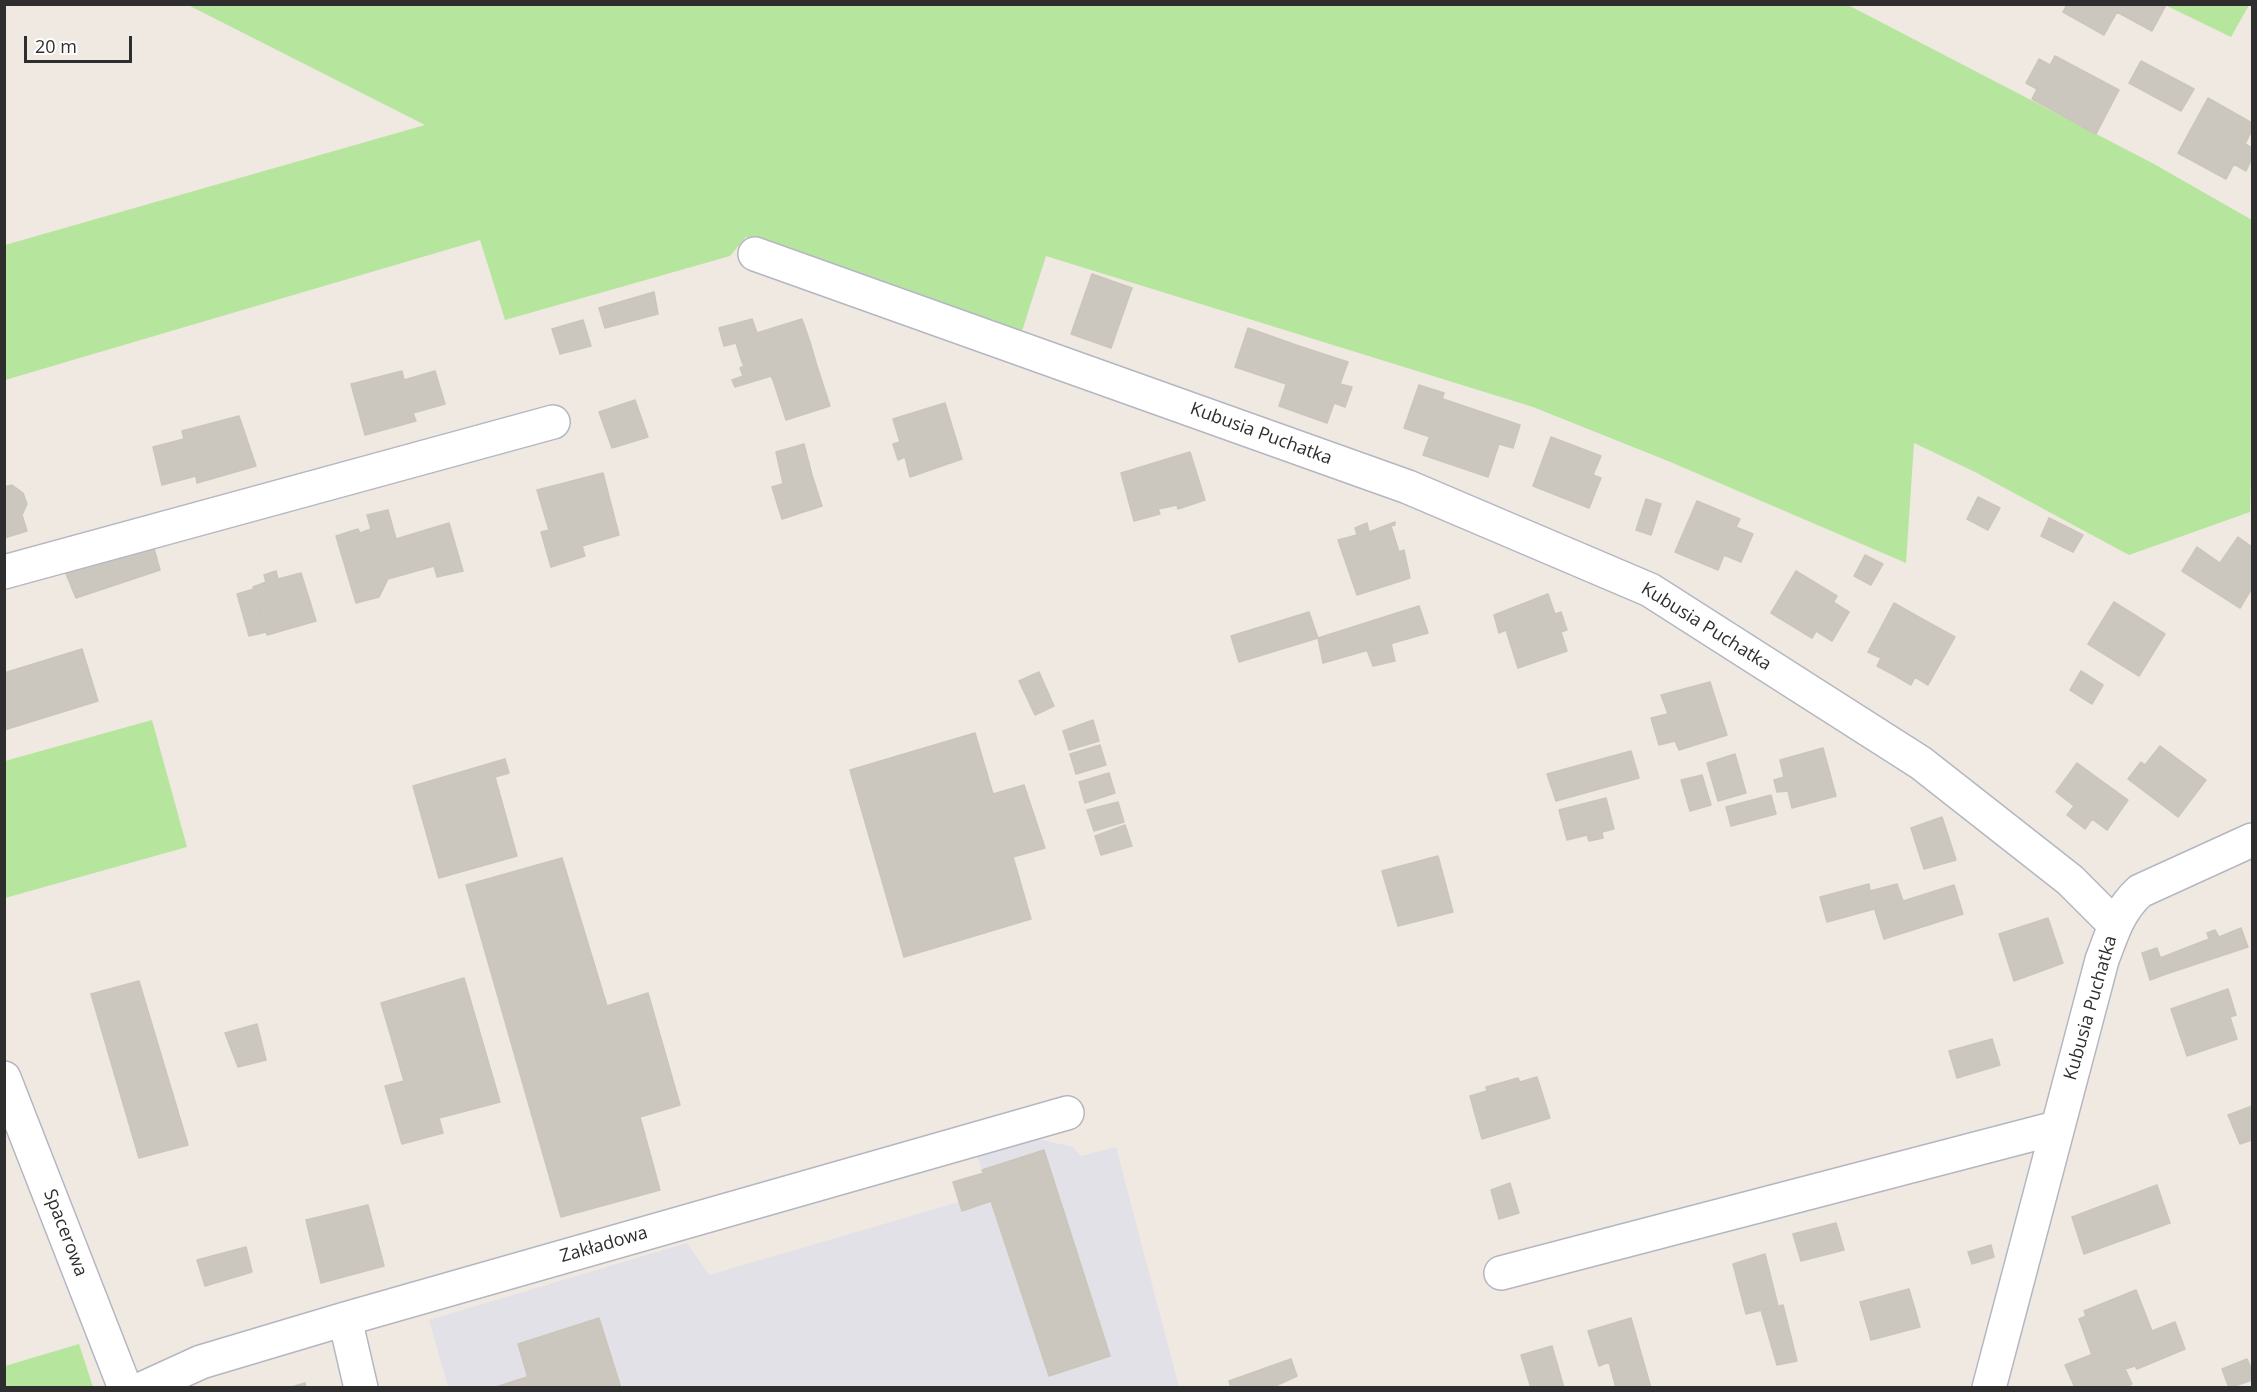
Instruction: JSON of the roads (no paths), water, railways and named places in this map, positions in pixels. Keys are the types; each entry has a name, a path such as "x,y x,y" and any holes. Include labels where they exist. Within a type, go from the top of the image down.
{"street":[{"name":"Kubusia Puchatka","path":"755,254 1408,487 1650,590 1921,763 2070,880 2115,925 2102,960 2056,1128 1989,1388"},
{"path":"4,572 553,422"},
{"path":"2115,925 2126,904 2139,891 2253,840"},
{"name":"Spacerowa","path":"4,1078 125,1388"},
{"name":"Zakładowa","path":"144,1388 201,1362 345,1319 1067,1113"},
{"path":"1501,1273 2056,1128"},
{"path":"345,1319 361,1388"}]}
